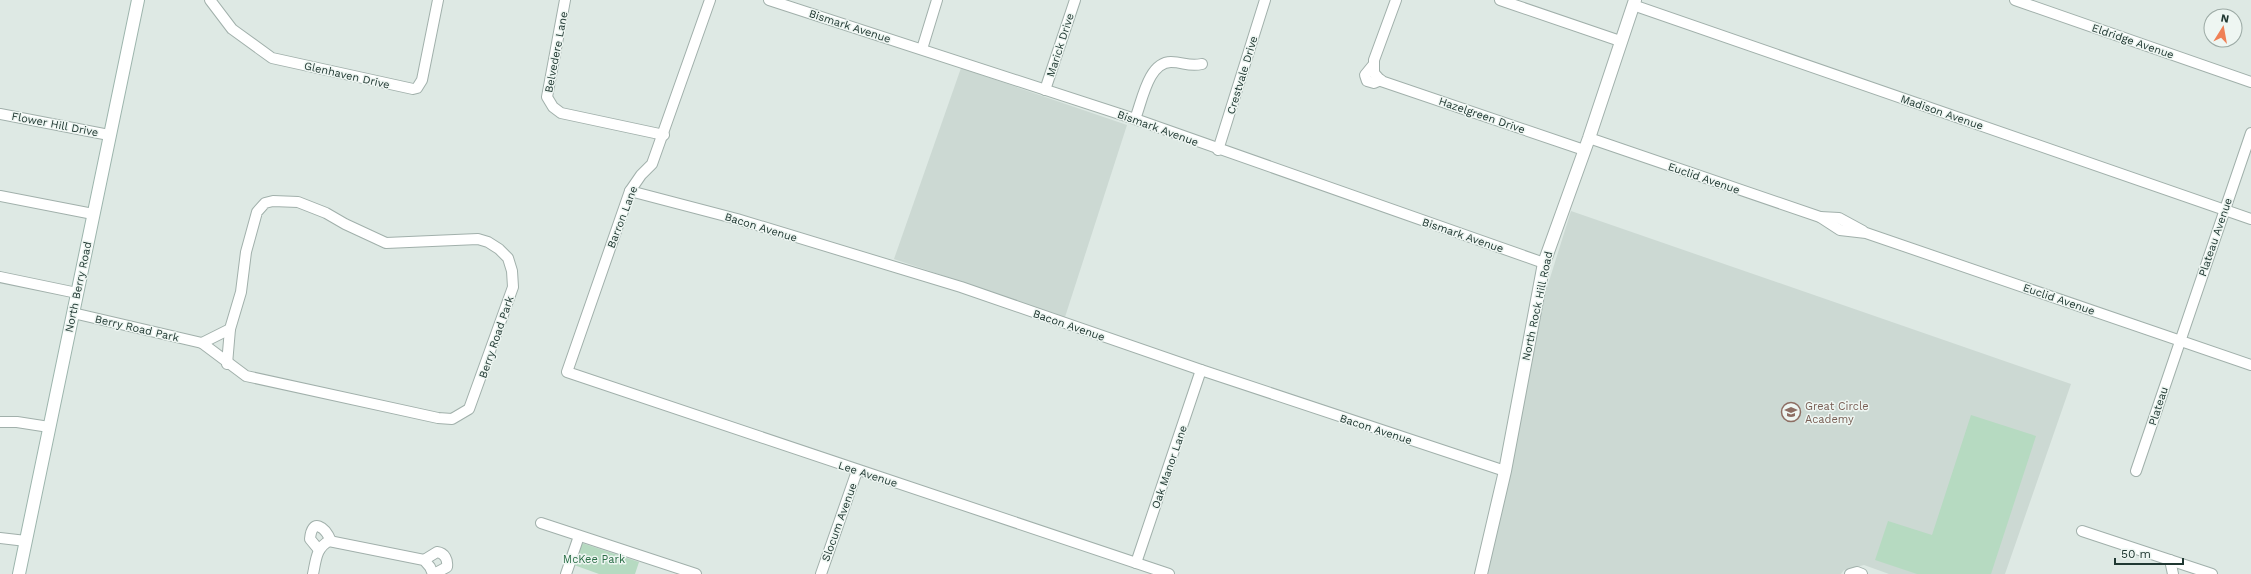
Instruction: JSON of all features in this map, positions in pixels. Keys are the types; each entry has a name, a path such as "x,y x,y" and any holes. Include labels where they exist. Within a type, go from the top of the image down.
{"street":[{"name":"North Berry Road","path":"19,574 138,0"},
{"name":"Glenhaven Drive","path":"210,0 232,29 272,58 413,89 417,88 422,80 438,0"},
{"name":"Belvedere Lane","path":"566,0 546,97 553,107 561,113 664,135"},
{"name":"Barron Lane","path":"567,372 630,190 641,175 652,164 664,135 710,0"},
{"name":"Bismark Avenue","path":"772,0 922,48 1135,120 1544,263"},
{"path":"922,48 937,0"},
{"name":"Marick Drive","path":"1046,90 1075,0"},
{"name":"Crestvale Drive","path":"1218,150 1266,0"},
{"name":"Hazelgreen Drive","path":"1396,0 1374,60 1376,73 1584,150"},
{"path":"1500,0 1620,41"},
{"name":"Eldridge Avenue","path":"2015,0 2251,82"},
{"name":"North Rock Hill Road","path":"1481,574 1505,471 1544,263 1589,138 1634,2"},
{"name":"Madison Avenue","path":"1634,2 2251,219"},
{"path":"1135,120 1152,72 1161,64 1172,62 1191,66 1202,64"},
{"name":"Flower Hill Drive","path":"0,114 109,135"},
{"name":"Plateau Avenue","path":"2180,340 2251,133"},
{"name":"Euclid Avenue","path":"1589,138 1820,217 1844,220 1866,233 2251,365"},
{"name":"Bacon Avenue","path":"630,190 737,219 961,287 1201,370 1505,471"},
{"path":"0,196 93,214"},
{"name":"Berry Road Park","path":"73,313 202,343 227,364 246,376 452,419 469,409 477,391 513,288 512,271 508,258 499,249 478,239 386,243 345,224 326,213 298,202 273,201 265,203 258,212 246,252 241,292 230,329 227,364"},
{"path":"0,277 77,293"},
{"path":"202,343 230,329"},
{"name":"Plateau","path":"2136,471 2180,340"},
{"name":"Oak Manor Lane","path":"1136,563 1201,370"},
{"name":"Lee Avenue","path":"567,372 857,471 1169,574"},
{"path":"0,422 17,422 49,427"},
{"name":"Slocum Avenue","path":"821,574 857,471"},
{"path":"541,523 696,574"},
{"path":"2082,531 2212,574"},
{"path":"566,574 579,536"},
{"path":"0,538 26,540"},
{"path":"313,574 324,545 424,560 430,566 433,574 447,567 448,561 445,556 437,552 424,560"},
{"path":"2170,560 2173,574"},
{"path":"1850,574 1857,572 1862,574"}],"shaded area":[{"path":"961,68 1127,125 1065,317 894,259"},
{"name":"Great Circle Academy","path":"1571,211 2071,384 2005,574 1889,574 1864,565 1844,570 1841,574 1488,574 1545,294"}],"green space":[{"path":"1971,415 2036,436 1991,574 1917,574 1875,560 1888,521 1932,535"},
{"name":"McKee Park","path":"582,543 639,562 635,574 599,574 574,565"}],"place":[{"name":"Great Circle Academy","path":"1791,412"}]}
